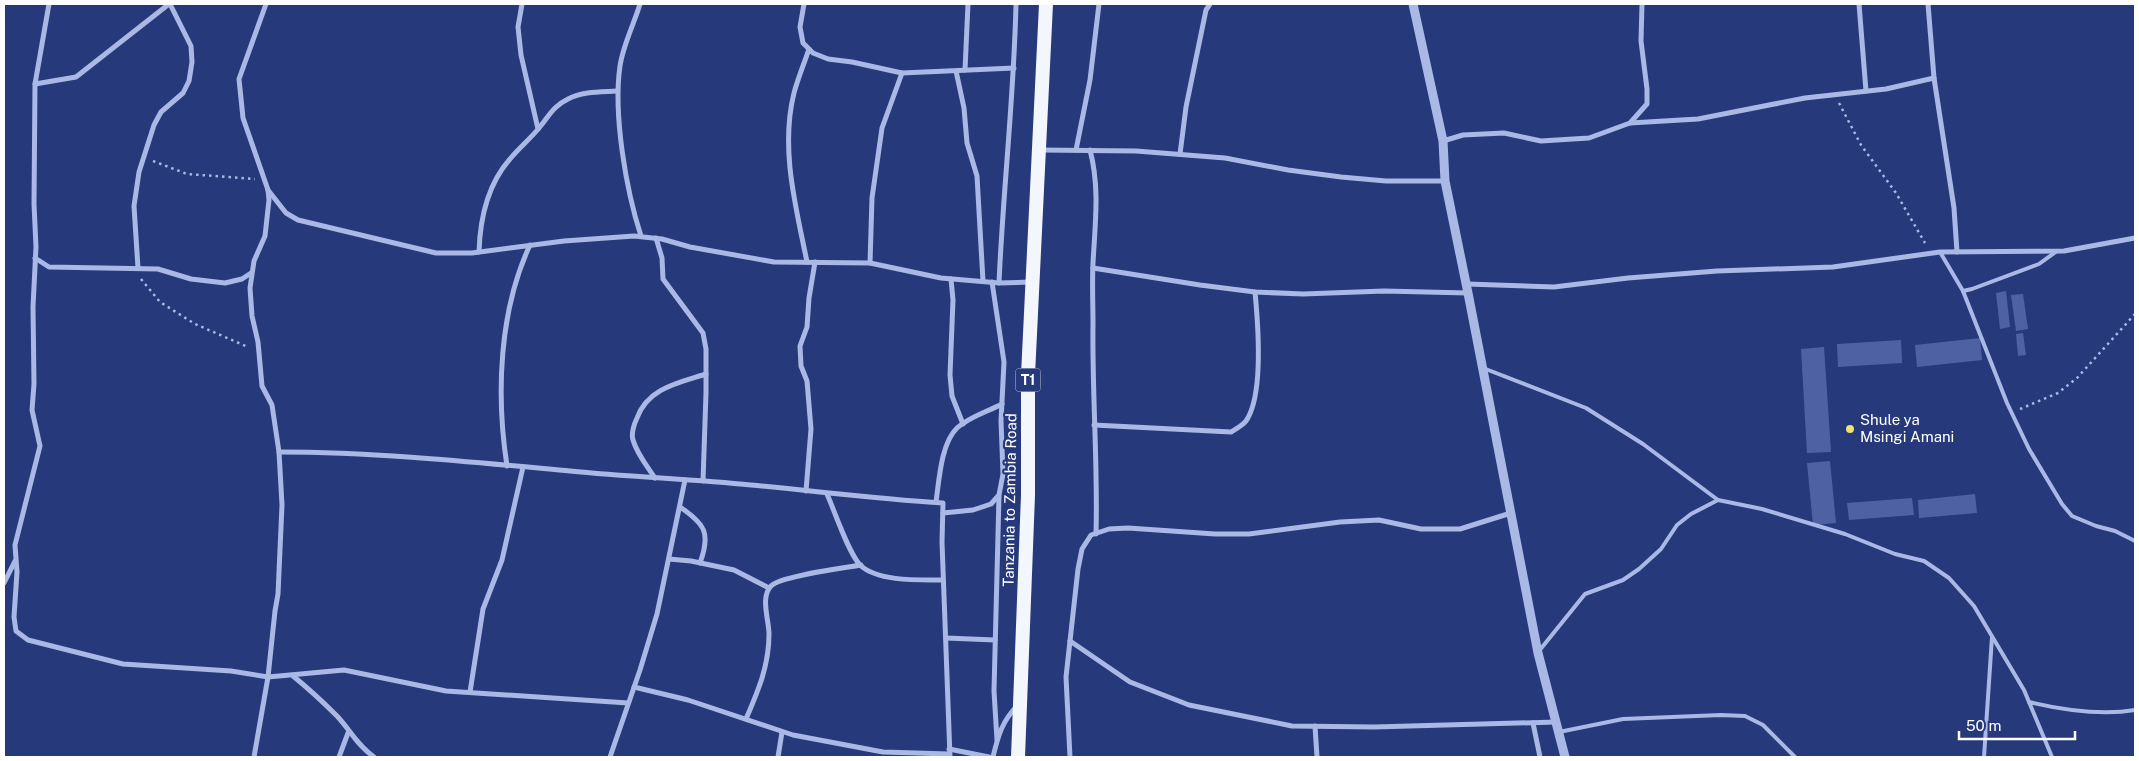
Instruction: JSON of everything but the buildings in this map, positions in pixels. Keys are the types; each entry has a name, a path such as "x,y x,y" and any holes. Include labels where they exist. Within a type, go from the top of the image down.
{"highway":[{"name":"Tanzania to Zambia Road","path":"1018,757 1028,495 1028,375 1046,4"}],"street":[{"path":"49,4 35,84 34,384 32,410 40,446 15,544 14,625 16,631 28,640 123,664 230,671 268,677 344,670 446,691 628,703"},
{"path":"35,84 76,77 170,4 192,46 192,62 189,81 183,93 161,112 154,125 139,172 134,206 138,268"},
{"path":"254,757 268,677 278,594 282,505 279,452 272,405 262,386 259,352 252,316 251,273 264,236 269,200 268,190 243,118 239,80 266,4"},
{"path":"522,4 518,27 521,55 538,129"},
{"path":"640,4 620,64 617,91 625,172 634,216 641,236"},
{"path":"804,4 800,27 803,43 812,53 828,59 852,62 902,73 1014,68"},
{"path":"966,70 968,4"},
{"path":"999,283 1002,213 1014,68 1016,4"},
{"path":"1076,150 1090,80 1099,4"},
{"path":"1180,154 1186,106 1206,10 1210,4"},
{"path":"1414,4 1443,141 1445,181 1468,288 1538,653 1565,757"},
{"path":"1630,123 1647,104 1641,41 1642,4"},
{"path":"1859,4 1866,91"},
{"path":"1928,4 1934,78 1954,208 1957,252"},
{"path":"807,262 794,199 788,142 794,94 809,49"},
{"path":"956,71 964,108 967,144 977,176 983,281"},
{"path":"870,263 872,198 882,128 902,73"},
{"path":"1443,141 1463,135 1504,133 1540,141 1589,138 1630,123 1698,119 1805,98 1866,91 1934,78"},
{"path":"479,252 483,219 491,189 508,160 538,129 553,107 570,98 588,93 617,91"},
{"path":"1038,150 1180,154 1225,158 1288,170 1341,177 1386,181 1445,181"},
{"path":"1090,150 1095,170 1097,200 1093,268 1096,534"},
{"path":"268,190 286,213 298,220 436,253 479,252 564,241 641,236 744,258 774,262 870,263 951,279 999,283 1032,282"},
{"path":"656,238 662,258 663,278 703,333 706,350 703,481"},
{"path":"1093,268 1255,292 1302,294 1554,287 1628,278 1717,271 1833,267 1940,252 2057,251 2135,238"},
{"path":"507,466 502,432 500,391 509,311 519,268 530,245"},
{"path":"35,258 50,267 138,268 158,270 191,279 225,282 242,279 251,273"},
{"path":"806,491 811,429 807,381 800,366 800,346 807,327 809,298 815,262"},
{"path":"951,279 953,300 951,389 955,408 963,424"},
{"path":"992,282 1004,362 1002,404 1003,474 999,496 994,691 997,740"},
{"path":"1094,425 1231,432 1245,422 1252,408 1260,341 1255,292"},
{"path":"655,478 632,439 634,424 642,405 663,388 706,374"},
{"path":"936,502 942,466 949,440 956,429 1002,404"},
{"path":"279,452 313,452 451,460 703,481 827,494 943,502 943,580 950,753"},
{"path":"470,692 483,609 502,560 523,467"},
{"path":"610,757 657,614 685,480"},
{"path":"827,494 854,556 861,565 874,572 888,576 913,580 943,580"},
{"path":"942,513 973,510 991,504 999,496"},
{"path":"680,507 704,528 704,551 700,563"},
{"path":"1070,757 1066,677 1078,569 1082,549 1091,535 1109,529 1128,528 1215,534 1249,534 1340,522 1379,520 1421,529 1460,529 1511,513"},
{"path":"669,559 734,570 770,588"},
{"path":"4,583 16,560"},
{"path":"746,719 763,681 768,655 769,633 766,606 770,588 773,584 790,578 861,565"},
{"path":"946,638 995,640"},
{"path":"1070,641 1130,682 1189,705 1292,726 1374,728 1556,722"},
{"path":"293,676 322,701 339,718 361,747 374,757"},
{"path":"634,687 688,700 782,732 883,752 950,753 989,757"},
{"path":"993,757 1003,721 1020,702"},
{"path":"1533,723 1540,757"},
{"path":"1315,726 1317,757"},
{"path":"340,757 348,732"},
{"path":"778,757 782,732"}],"lane":[{"path":"1962,290 1972,289 2039,264 2057,251"},
{"path":"1940,252 1962,290 2011,412 2029,449 2057,496 2072,516 2096,526 2115,531 2135,541"},
{"path":"1483,368 1586,408 1643,444 1718,500 1762,509 1836,531 1895,554 1924,561 1949,578 1974,606 1992,636 2028,702 2052,757"},
{"path":"1538,653 1585,594 1623,580 1639,569 1661,549 1677,525 1691,514 1718,500"},
{"path":"1984,757 1992,636"},
{"path":"2028,702 2086,712 2135,710"},
{"path":"1558,732 1623,719 1721,715 1745,716 1762,725 1795,757"}],"path":[{"path":"1835,95 1861,145 1896,193 1931,253"},
{"path":"144,157 165,167 187,174 235,179 264,179"},
{"path":"130,268 160,302 195,324 259,352"},
{"path":"2011,412 2058,393 2077,378 2135,314"}],"place":[{"name":"Shule ya Msingi Amani","path":"1850,429"}]}
